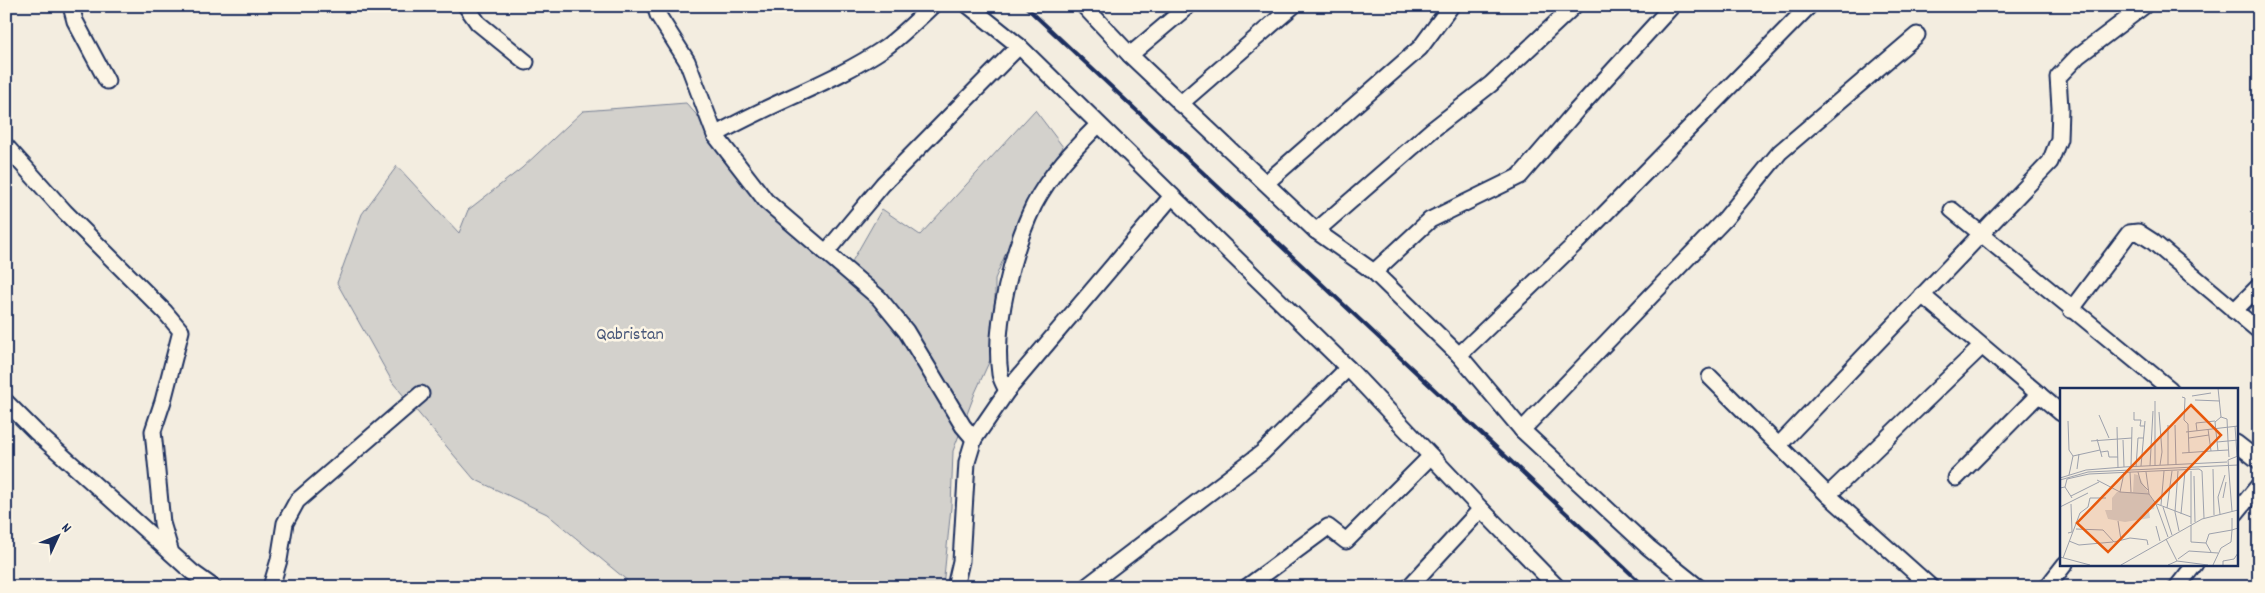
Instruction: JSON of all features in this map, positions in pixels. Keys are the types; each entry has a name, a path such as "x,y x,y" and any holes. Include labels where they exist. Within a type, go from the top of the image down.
{"street":[{"path":"71,6 75,21 107,81"},
{"path":"466,6 478,23 526,62"},
{"path":"655,6 658,15 686,60 715,136 766,200 879,298 906,331 963,426 974,439"},
{"path":"715,136 756,112 829,80 886,46 932,6"},
{"path":"969,6 1019,46 1098,126 1348,368 1553,586"},
{"path":"1084,6 1180,104 1316,231 1374,272 1459,355 1522,430 1648,547 1698,587"},
{"path":"1130,55 1188,6"},
{"path":"1180,104 1293,6"},
{"path":"1266,183 1420,48 1451,6"},
{"path":"1316,231 1432,130 1492,84 1574,6"},
{"path":"1374,272 1430,220 1520,176 1576,110 1672,6"},
{"path":"1459,355 1577,242 1809,6"},
{"path":"1779,445 2050,162 2059,139 2058,77 2078,56 2144,6"},
{"path":"1522,430 1725,220 1780,152 1917,35"},
{"path":"827,251 883,184 1019,46"},
{"path":"1007,392 1000,375 1000,328 1013,258 1035,204 1066,157 1098,126"},
{"path":"6,146 65,212 165,312 181,331 163,401 153,431 162,523 171,553"},
{"path":"955,587 961,561 967,462 974,439 1007,392 1172,196"},
{"path":"1952,210 2071,310 2169,388"},
{"path":"2071,310 2130,233 2138,232 2152,241 2259,331"},
{"path":"2234,311 2259,286"},
{"path":"1922,296 2060,412"},
{"path":"1828,495 1981,347"},
{"path":"1086,587 1263,452 1348,368"},
{"path":"1710,377 1828,495 1931,587"},
{"path":"271,587 279,560 285,523 297,501 421,394"},
{"path":"1956,478 2038,394"},
{"path":"6,402 36,432 192,572 213,587"},
{"path":"2238,445 2259,461"},
{"path":"1247,587 1328,527 1346,541 1431,456"},
{"path":"2238,511 2259,486"},
{"path":"1409,587 1480,509"},
{"path":"2047,587 2063,566"},
{"path":"2176,587 2193,566"}],"green space":[{"name":"Qabristan","path":"686,103 752,177 846,272 882,209 920,235 1035,110 1063,147 1025,207 995,279 995,349 975,393 953,451 951,507 943,587 635,587 547,514 474,479 393,383 337,283 362,214 397,166 459,233 468,210 522,168 583,111"}],"railway":[{"path":"1025,6 1645,587"}]}
